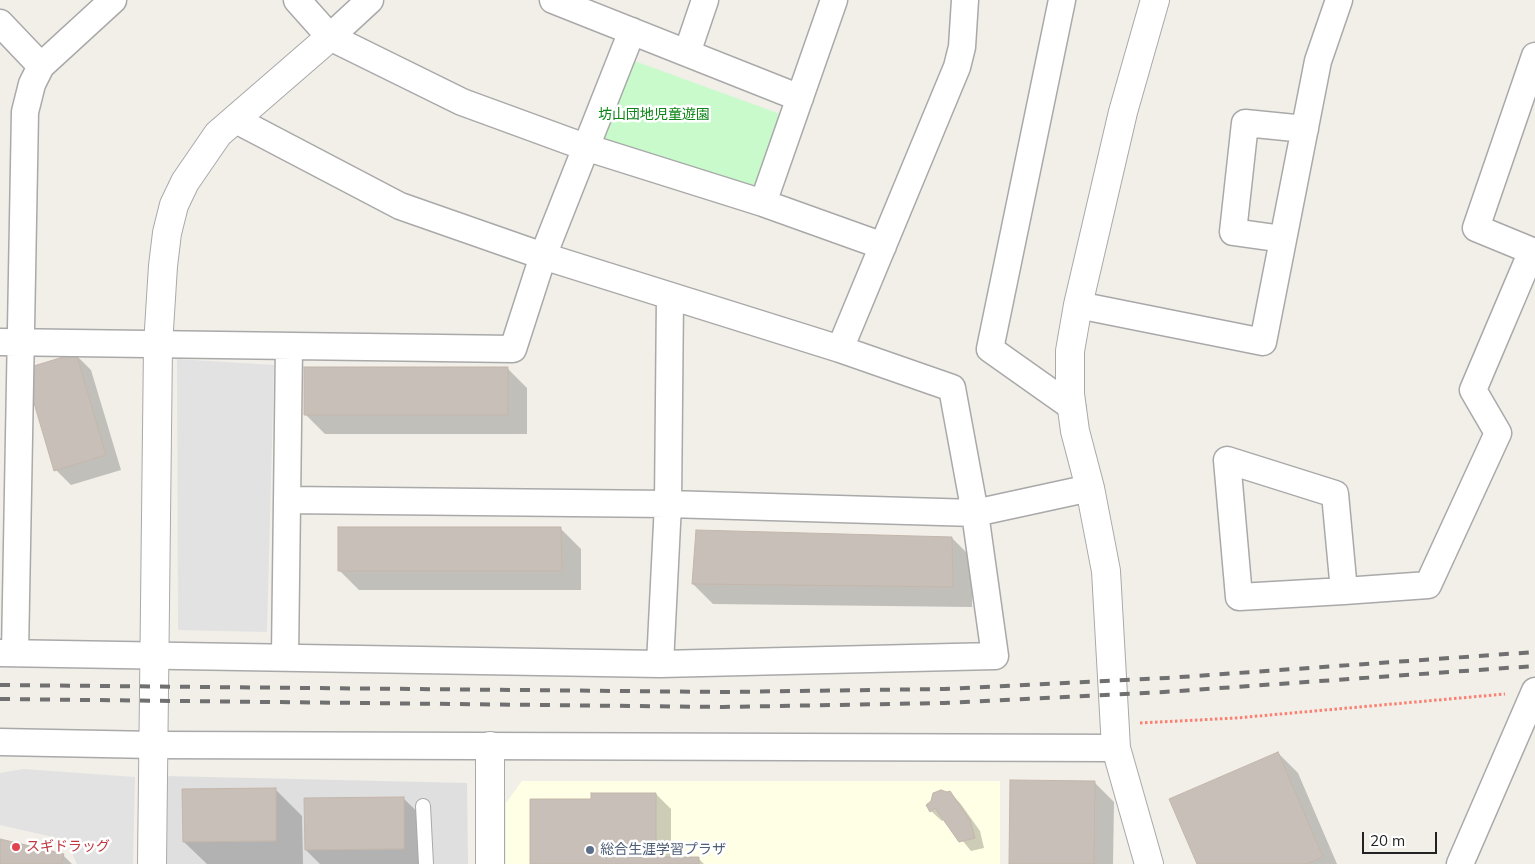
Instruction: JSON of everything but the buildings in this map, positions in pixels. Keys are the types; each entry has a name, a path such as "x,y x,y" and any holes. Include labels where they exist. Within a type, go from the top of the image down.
{"street":[{"path":"113,0 41,66 32,84 25,112 10,342 8,653 285,656 660,664 996,656 975,513 952,388 840,349 543,256 400,206 236,120"},
{"path":"297,0 330,37 462,102 585,147 763,203 883,246"},
{"path":"152,864 158,344 162,266 174,205 185,182 218,134 370,0"},
{"path":"687,53 705,0"},
{"path":"763,203 834,0"},
{"path":"840,349 957,67 962,47 965,0"},
{"path":"1062,0 990,349 1072,407"},
{"path":"1149,864 1116,736 1106,571 1090,488 1075,431 1070,351 1078,305 1124,112 1155,0"},
{"path":"1078,305 1263,342 1318,61 1339,0"},
{"path":"562,2 800,98"},
{"path":"0,24 41,66"},
{"path":"10,342 512,349 543,256 632,31"},
{"path":"1344,591 1335,494 1227,460 1239,597 1344,591 1428,585 1498,433 1473,390 1532,251 1476,228 1535,56"},
{"path":"1283,239 1233,232 1245,123 1305,129"},
{"path":"660,664 668,504 670,296"},
{"path":"285,656 289,347"},
{"path":"287,500 668,504 975,513 1090,488"},
{"path":"1460,864 1535,691"},
{"path":"0,742 154,745 490,746 1116,736"},
{"path":"490,746 490,864"}],"lane":[{"path":"424,806 426,864"}],"path":[{"path":"1116,736 1236,718 1535,691"}],"shaded area":[{"path":"177,359 274,365 267,632 178,630"},
{"path":"23,769 135,777 133,864 77,864 66,840 0,825 0,773"},
{"path":"166,776 467,783 468,864 167,864"},
{"path":"522,781 1000,781 1000,864 506,864 506,803"}],"green space":[{"name":"坊山団地児童遊園","path":"629,59 783,115 761,184 751,189 603,146 596,134"}],"railway":[{"path":"0,685 724,692 944,689 1167,678 1535,652"},
{"path":"0,699 723,707 944,703 1164,692 1535,666"}],"place":[{"name":"スギドラッグ","path":"16,847"},
{"name":"総合生涯学習プラザ","path":"590,850"}]}
